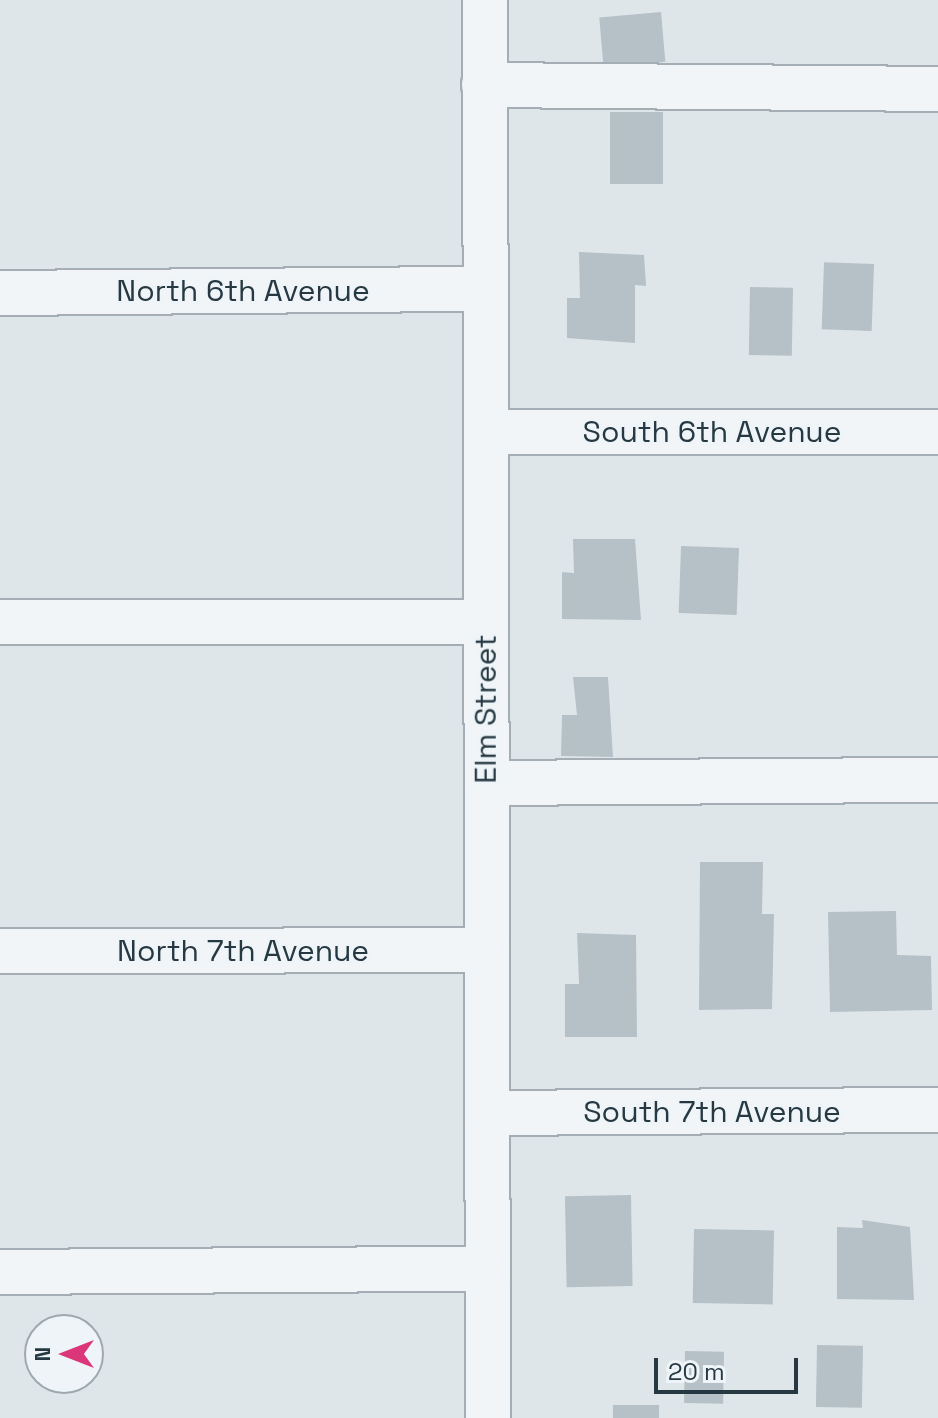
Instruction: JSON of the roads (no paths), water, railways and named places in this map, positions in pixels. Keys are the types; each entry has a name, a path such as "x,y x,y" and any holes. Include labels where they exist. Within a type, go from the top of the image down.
{"street":[{"name":"Elm Street","path":"485,0 488,1418"},
{"path":"484,85 938,89"},
{"name":"North 6th Avenue","path":"0,293 485,289"},
{"name":"South 6th Avenue","path":"486,432 938,432"},
{"path":"0,622 486,622"},
{"path":"487,783 938,780"},
{"name":"North 7th Avenue","path":"0,951 487,950"},
{"name":"South 7th Avenue","path":"487,1113 938,1110"},
{"path":"0,1272 488,1269"}]}
